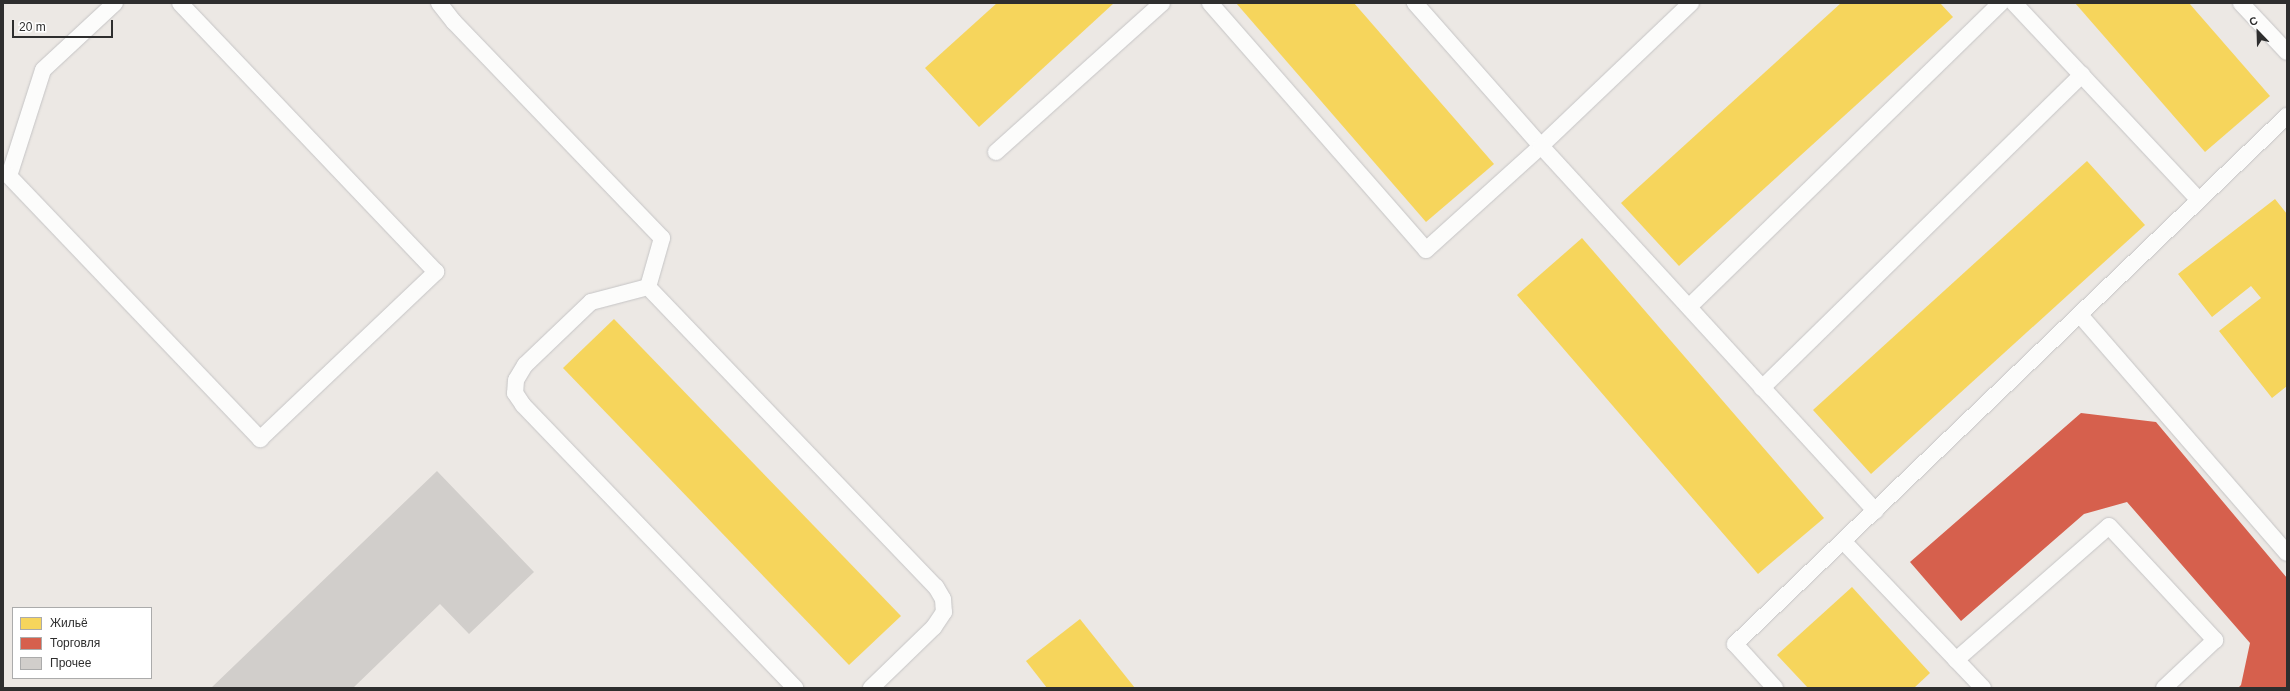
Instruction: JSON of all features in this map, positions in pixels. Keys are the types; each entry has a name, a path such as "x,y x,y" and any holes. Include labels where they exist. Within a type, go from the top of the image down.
{"lane":[{"path":"114,3 43,70 9,176 260,439 436,272 180,3"},
{"path":"439,3 459,27 662,238 648,288"},
{"path":"996,152 1162,3"},
{"path":"1210,3 1426,250 1541,146 1691,3"},
{"path":"1415,3 1541,146 1875,511"},
{"path":"1689,307 2001,3"},
{"path":"2014,3 2199,200"},
{"path":"2241,3 2287,52"},
{"path":"1762,388 2082,75"},
{"path":"1775,688 1735,644 2287,116"},
{"path":"648,288 591,302 525,365 516,380 515,393 528,411 795,688"},
{"path":"648,288 931,581 943,599 944,612 934,627 872,688"},
{"path":"2080,315 2287,553"},
{"path":"1956,660 2109,526 2215,640 2164,688"},
{"path":"1843,541 1983,688"}],"building: Жильё":[{"path":"997,3 1114,3 979,127 925,68"},
{"path":"1236,3 1354,3 1494,164 1426,222"},
{"path":"1841,3 1940,3 1953,17 1679,266 1621,203"},
{"path":"2075,3 2189,3 2270,96 2205,152"},
{"path":"2087,161 2145,225 1871,474 1813,410"},
{"path":"2275,199 2287,214 2287,386 2272,398 2219,331 2261,298 2251,286 2212,317 2178,274"},
{"path":"1582,238 1824,518 1758,574 1517,295"},
{"path":"614,319 901,616 849,665 563,368"},
{"path":"1852,587 1930,673 1914,688 1808,688 1777,655"},
{"path":"1080,619 1135,688 1047,688 1026,661"}],"building: Торговля":[{"path":"2081,413 2156,422 2287,578 2287,688 2238,688 2241,685 2250,643 2127,502 2084,514 1961,621 1910,562"}],"building: Прочее":[{"path":"437,471 534,572 469,634 440,604 353,688 211,688"}]}
